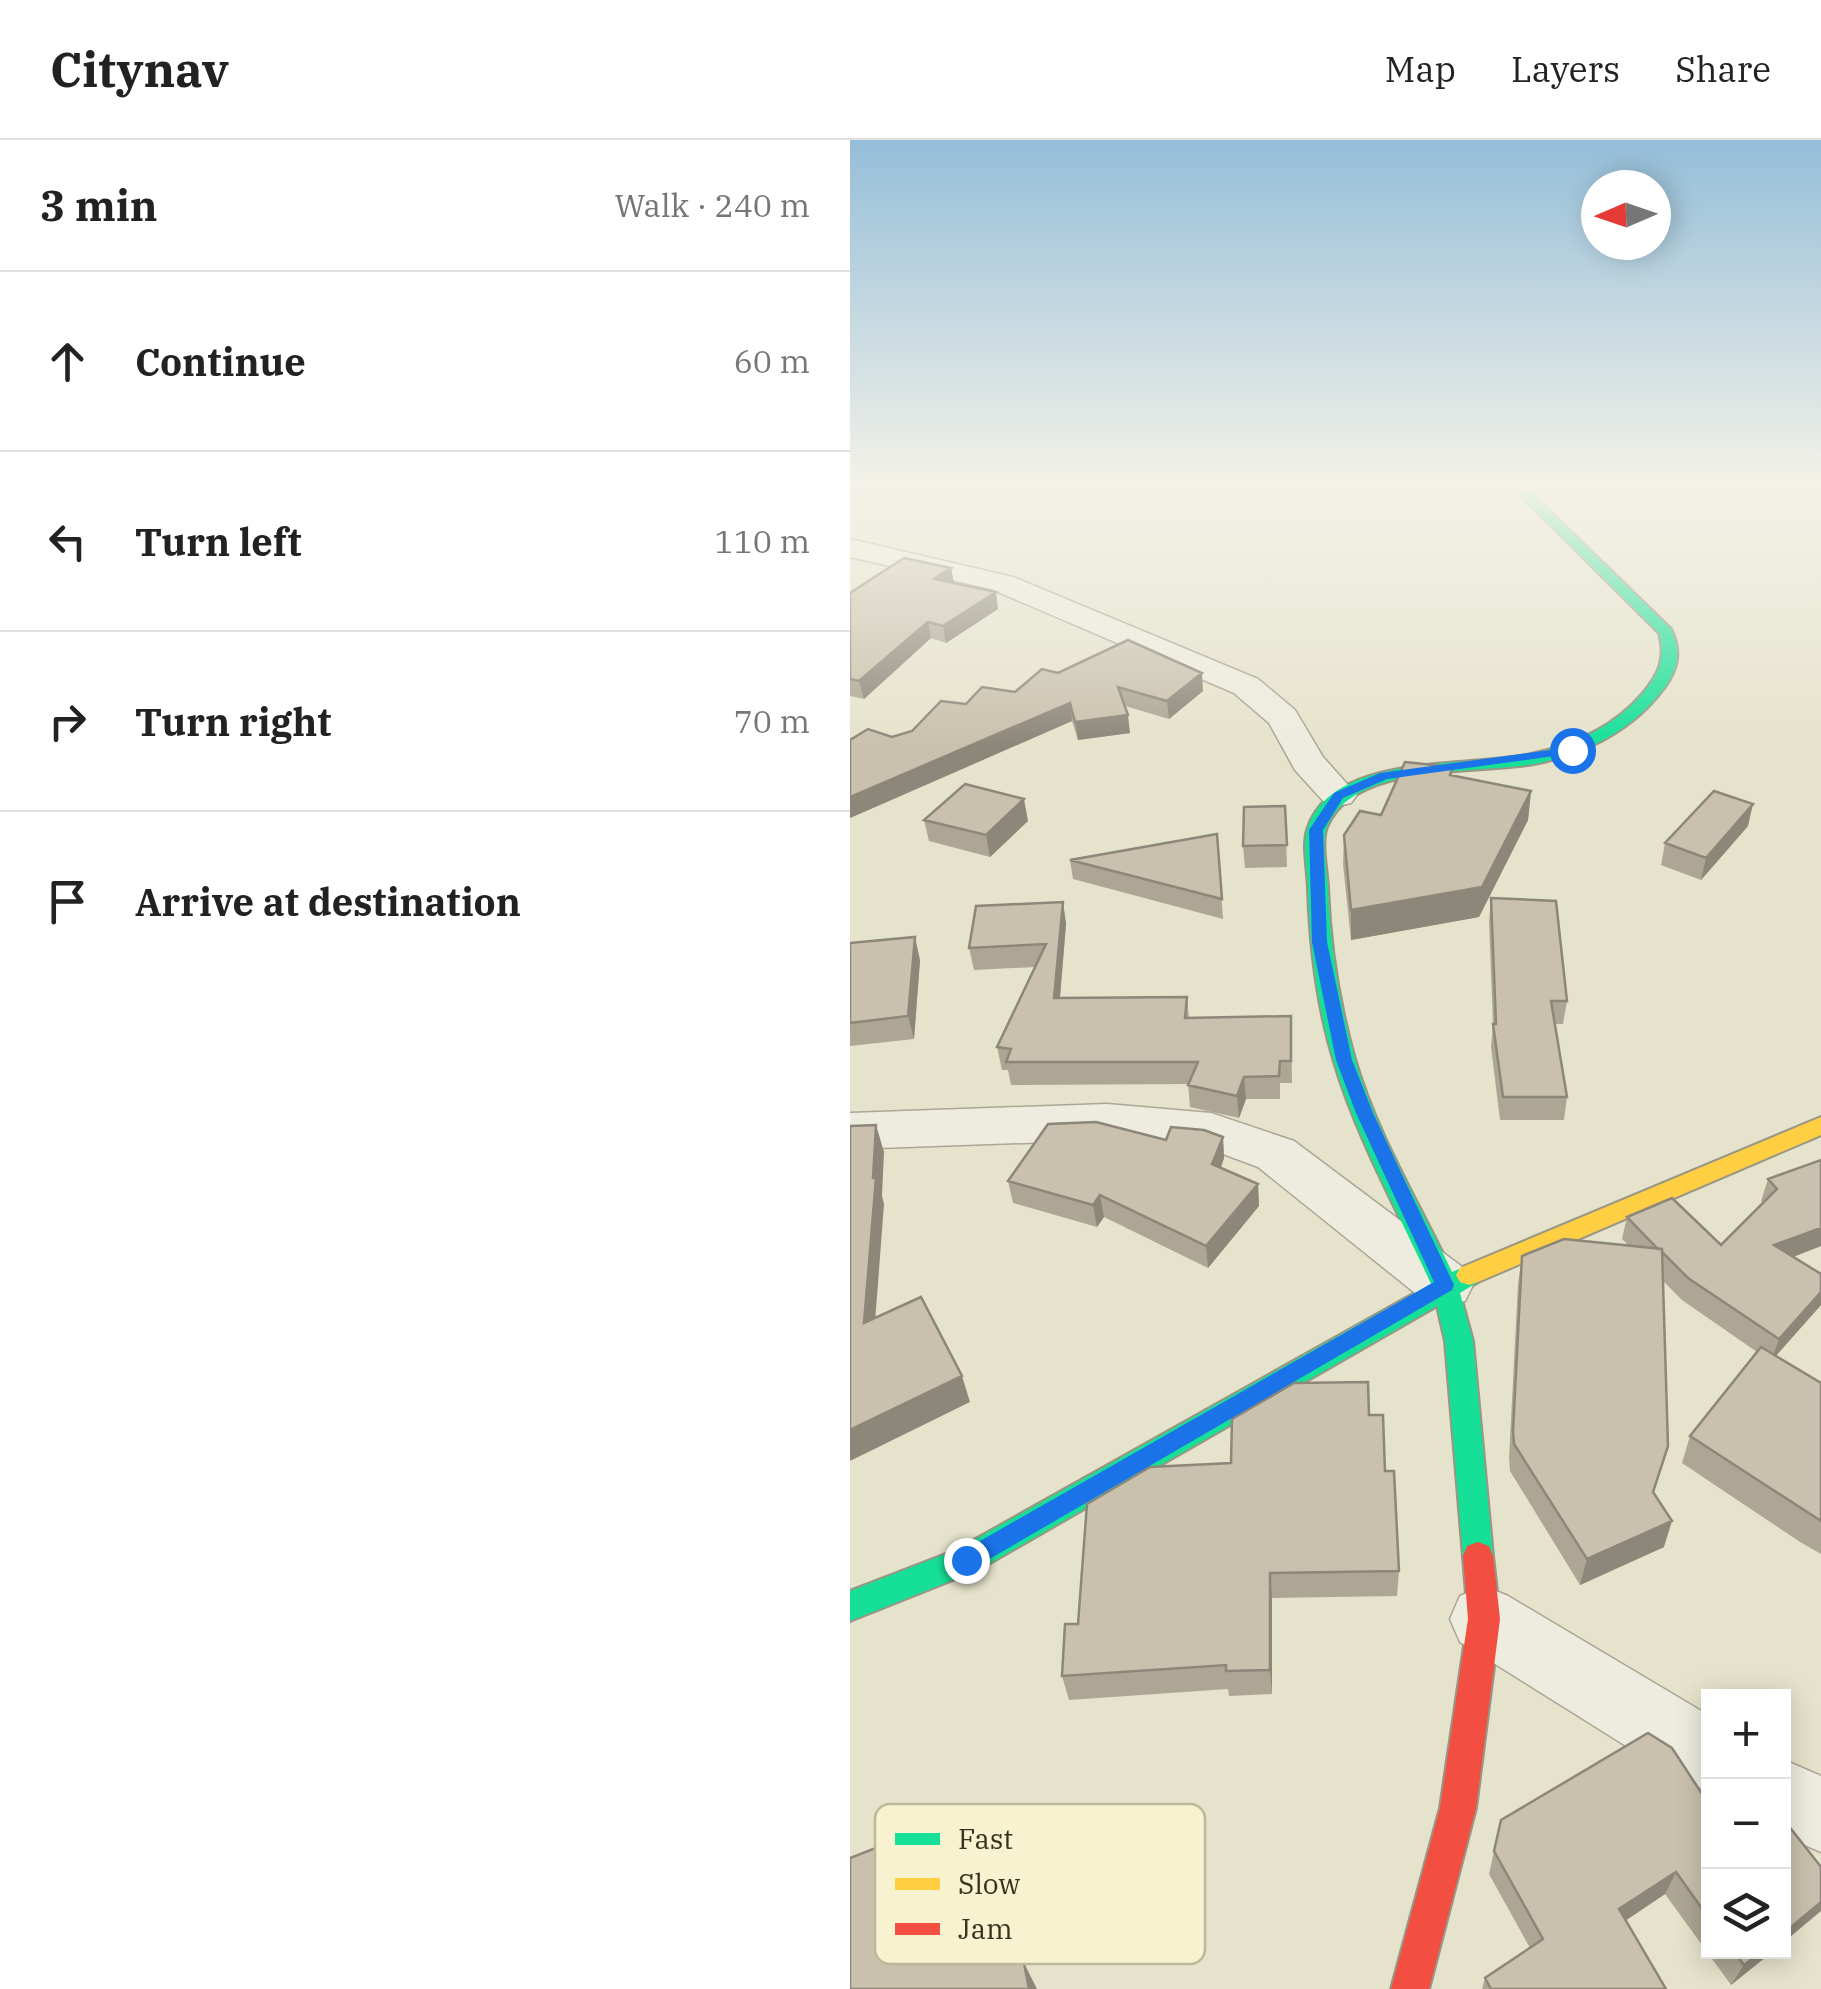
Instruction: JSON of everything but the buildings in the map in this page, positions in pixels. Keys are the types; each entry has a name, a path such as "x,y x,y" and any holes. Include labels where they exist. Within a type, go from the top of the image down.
{"street":[{"path":"969,574 1129,634 1246,686 1283,717 1308,762 1338,795"},
{"path":"1410,1989 1458,1808 1484,1618 1461,1359 1445,1285 1364,1113 1344,1060 1326,981 1314,851 1316,830 1338,795 1384,776 1572,750 1628,720 1647,704 1667,676 1674,654 1666,632 1607,574"},
{"path":"850,1131 1107,1122 1211,1131 1276,1154 1445,1285"},
{"path":"850,1606 966,1560 1445,1285 1821,1126"},
{"path":"1484,1618 1701,1752"},
{"path":"1791,1800 1821,1815"}],"traffic: fast":[{"path":"1478,1556 1459,1341 1445,1285 1364,1113 1344,1060 1320,942 1316,830 1338,795 1384,776 1534,759 1603,735 1633,715 1663,680 1672,654 1666,632 1607,574"},
{"path":"850,1606 967,1560 1469,1275"}],"traffic: slow":[{"path":"1469,1275 1821,1125"}],"traffic: jam":[{"path":"1410,1989 1458,1808 1484,1619 1478,1556"}],"route":[{"path":"966,1560 1445,1285 1364,1113 1344,1060 1320,942 1316,830 1338,795 1357,784 1384,776 1522,760 1572,750"}]}
